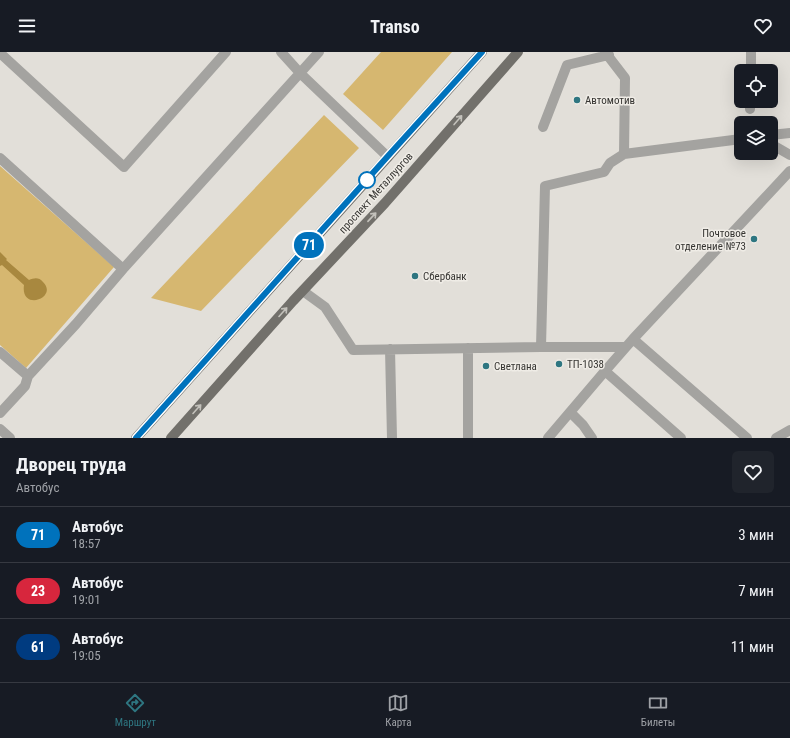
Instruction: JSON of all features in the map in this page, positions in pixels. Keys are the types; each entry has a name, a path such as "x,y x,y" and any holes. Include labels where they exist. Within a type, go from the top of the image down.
{"main road":[{"name":"проспект Металлургов","path":"136,438 482,52"},
{"name":"проспект Металлургов","path":"171,438 293,301 385,203 518,52"}],"lane":[{"path":"0,53 124,168 226,52"},
{"path":"281,52 300,73 388,156"},
{"path":"0,413 25,386 28,376 319,52"},
{"path":"751,52 751,64"},
{"path":"543,127 567,65 607,54 625,78 624,154"},
{"path":"778,134 790,133"},
{"path":"541,347 545,186 604,172 610,163 624,154 734,140"},
{"path":"778,148 790,155"},
{"path":"0,158 123,269"},
{"path":"548,438 633,339 790,171"},
{"path":"303,291 325,307 353,350 626,347"},
{"path":"633,339 747,438"},
{"path":"468,348 468,438"},
{"path":"390,349 392,438"},
{"path":"0,352 28,376"},
{"path":"605,371 681,438"},
{"path":"570,412 583,425 592,438"},
{"path":"0,429 10,438"},
{"path":"776,438 790,430"}],"shaded area":[{"path":"381,52 452,52 383,130 343,94"},
{"path":"324,115 359,148 201,311 151,298"},
{"path":"0,166 114,267 26,368 0,345"},
{"path":"0,252 7,259 6,260 29,280 36,278 43,282 47,288 43,297 38,300 28,298 24,293 24,285 2,265 0,266"}],"bus line":[{"name":"71","path":"136,438 482,52"}],"place":[{"name":"Автомотив","path":"577,100"},
{"name":"Почтовое отделение №73","path":"754,239"},
{"name":"Сбербанк","path":"415,276"},
{"name":"ТП-1038","path":"559,364"},
{"name":"Светлана","path":"486,366"}]}
